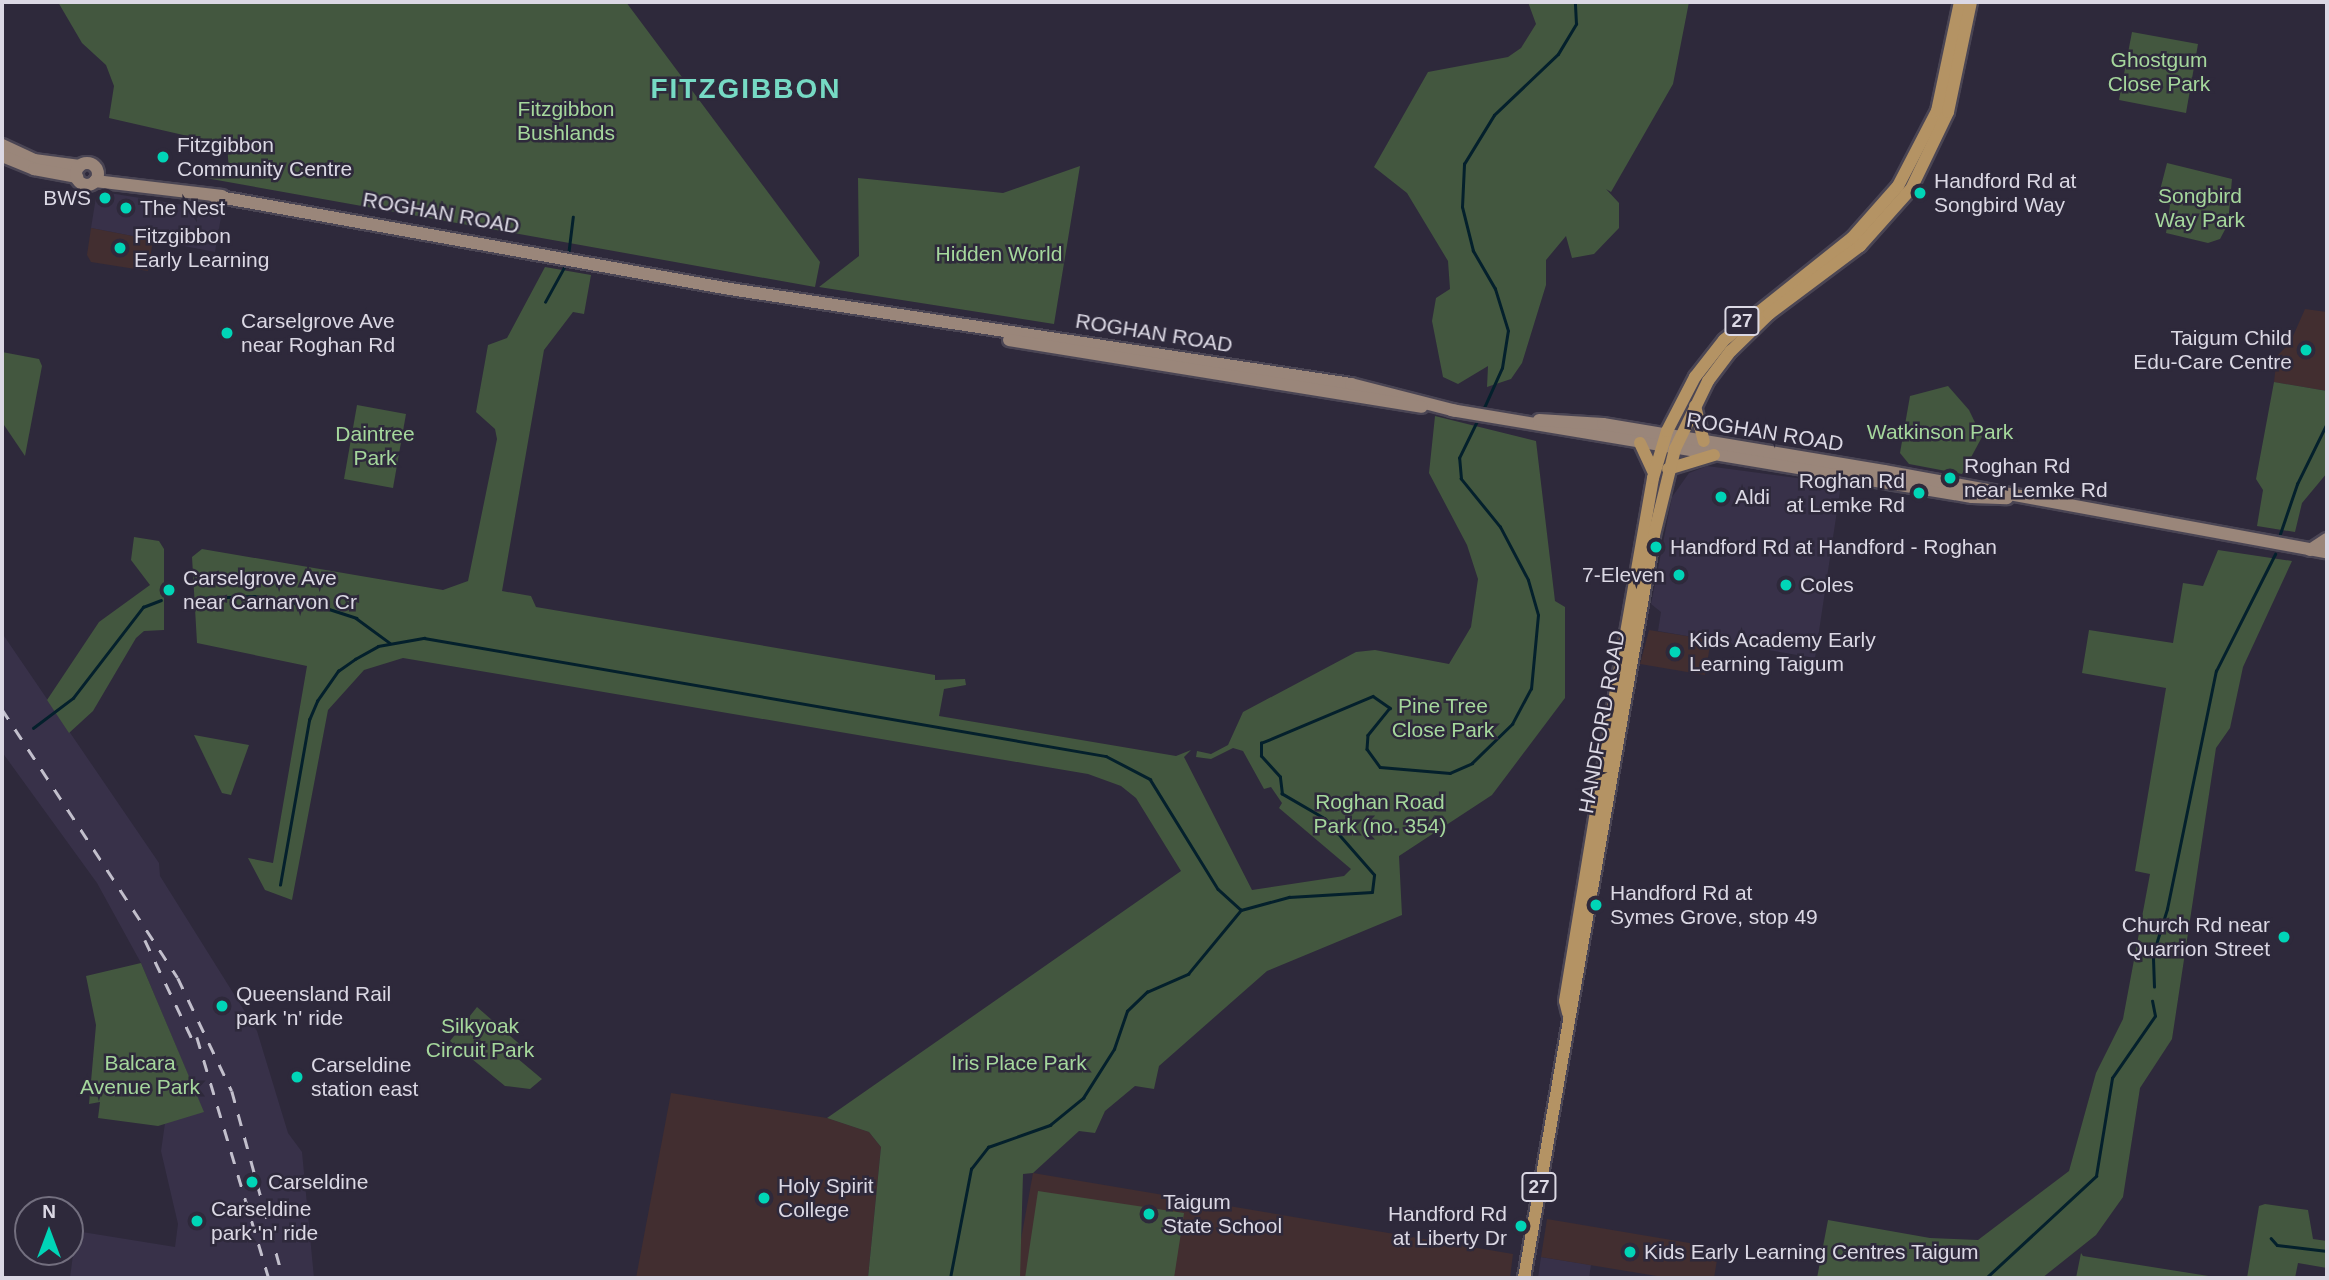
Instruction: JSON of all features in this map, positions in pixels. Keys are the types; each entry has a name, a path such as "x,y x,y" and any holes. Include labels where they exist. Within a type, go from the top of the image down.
{"main road":[{"name":"27","path":"1670,442 1685,394 1724,340 1852,238 1898,186 1937,111 1961,2"},
{"name":"27","path":"1670,442 1715,370 1750,332 1860,246 1911,190 1948,112 1971,2"},
{"path":"2,145 34,160 79,172"},
{"path":"2,156 79,172"},
{"name":"ROGHAN ROAD","path":"79,172 89,163 97,176 842,307 973,334 1459,411 1640,443 1704,441 1966,485 2007,498 2327,552"},
{"path":"1695,405 1704,441"},
{"name":"ROGHAN ROAD","path":"1510,420 1592,423 1714,455 1983,499 2007,498"},
{"name":"HANDFORD ROAD","path":"1568,1013 1578,987 1668,469 1670,442"},
{"name":"HANDFORD ROAD","path":"1524,1278 1568,1013 1567,984 1654,473 1670,442"},
{"path":"1640,443 1654,473"},
{"path":"1668,469 1714,455"},
{"path":"2310,550 2327,539"}],"shaded area":[{"path":"103,192 215,210 221,217 215,252 91,228 96,197"},
{"name":"Fitzgibbon Early Learning","path":"91,228 153,240 148,271 91,262 87,255"},
{"name":"Taigum Child Edu-Care Centre","path":"2305,309 2327,312 2327,391 2274,382 2277,356 2290,343"},
{"path":"1707,466 1841,484 1815,658 1658,631 1661,612 1651,604 1672,497 1689,473"},
{"name":"Kids Academy Early Learning Taigum","path":"1649,630 1711,640 1705,675 1640,664"},
{"path":"2,633 159,863 160,876 257,1031 288,1133 302,1152 314,1278 70,1278 72,1266 84,1266 84,1232 175,1247 178,1224 161,1151 165,1123 203,1111 141,963 97,883 2,752"},
{"name":"Holy Spirit College","path":"671,1093 827,1118 869,1132 881,1147 868,1278 636,1278"},
{"name":"Taigum State School","path":"1033,1173 1513,1254 1510,1278 1014,1278"},
{"name":"Kids Early Learning Centres Taigum","path":"1547,1219 1719,1248 1714,1278 1669,1278 1541,1257"},
{"path":"1541,1257 1591,1265 1589,1278 1538,1278"}],"green space":[{"name":"Fitzgibbon Bushlands","path":"58,2 626,2 820,262 815,287 200,177 198,170 229,170 227,145 109,118 114,86 106,65 82,43"},
{"path":"1528,2 1689,2 1673,84 1611,192 1606,189 1619,203 1619,228 1594,254 1572,258 1566,236 1546,260 1546,285 1522,363 1511,379 1487,387 1488,366 1458,384 1443,377 1432,321 1436,298 1450,289 1448,261 1407,193 1374,167 1428,72 1508,57 1521,48 1536,24"},
{"name":"Ghostgum Close Park","path":"2132,32 2198,44 2186,113 2119,100"},
{"name":"Songbird Way Park","path":"2167,163 2232,179 2228,224 2220,239 2208,243 2166,233 2170,205 2157,202"},
{"name":"Hidden World","path":"1080,166 1054,324 819,287 859,256 858,178 1003,193"},
{"path":"545,267 591,275 584,314 573,312 544,350 502,591 531,596 536,607 935,675 935,680 965,679 966,685 944,689 939,716 1176,756 1191,750 1184,757 1252,890 1344,876 1351,869 1279,808 1282,803 1271,787 1264,789 1243,751 1233,748 1211,759 1196,757 1197,751 1211,754 1228,745 1243,712 1356,652 1375,650 1449,664 1471,627 1478,579 1467,545 1429,473 1435,416 1536,441 1555,601 1565,607 1565,698 1492,795 1399,856 1402,915 1267,971 1159,1066 1154,1089 1135,1086 1105,1111 1095,1133 1079,1131 1033,1173 1023,1174 1020,1278 868,1278 881,1147 869,1132 827,1118 1181,871 1136,798 1121,786 1088,774 403,658 364,670 328,710 292,900 265,890 248,858 273,863 307,666 197,643 192,557 202,549 443,590 468,581 497,439 495,429 476,412 488,345 507,338"},
{"path":"2,352 39,359 42,366 25,456 2,422"},
{"path":"2274,382 2327,391 2327,473 2302,503 2295,532 2257,526 2263,490 2256,479"},
{"name":"Watkinson Park","path":"1948,386 1969,410 1982,437 1962,474 1909,464 1900,453 1910,396"},
{"name":"Daintree Park","path":"357,405 406,414 393,488 344,479"},
{"path":"134,537 159,541 164,549 164,630 144,631 136,638 93,711 69,733 47,700 99,622 150,585 131,560"},
{"path":"2218,550 2292,561 2243,667 2230,728 2216,748 2172,1039 2140,1088 2123,1197 2096,1235 2042,1278 1817,1278 1828,1220 1930,1238 1978,1240 2069,1171 2096,1073 2123,1019 2150,874 2135,871 2166,688 2082,673 2089,630 2173,643 2183,583 2203,586"},
{"path":"194,735 249,745 231,795 222,793"},
{"name":"Balcara Avenue Park","path":"141,963 204,1112 158,1126 98,1118 100,1102 89,1104 96,1025 86,976"},
{"name":"Silkyoak Circuit Park","path":"477,1007 524,1048 517,1058 542,1079 530,1089 505,1086 450,1041"},
{"path":"1038,1191 1184,1213 1174,1278 1025,1278"},
{"path":"2265,1204 2308,1210 2313,1239 2327,1241 2327,1268 2298,1263 2295,1278 2247,1278 2259,1206"},
{"path":"2081,1253 2083,1256 2221,1278 2076,1278"}],"waterway":[{"path":"1483,410 1502,368 1508,331 1495,289 1473,251 1462,207 1464,164 1494,115 1558,54 1576,24 1575,2"},
{"path":"568,256 573,217"},
{"path":"545,302 567,262"},
{"path":"950,1278 971,1169 988,1147 1050,1125 1083,1098 1114,1049 1127,1011 1147,992 1188,974 1241,910 1289,897 1372,892 1374,875 1325,819 1282,794 1280,777 1261,756 1261,743 1373,696 1390,708 1368,735 1367,749 1380,767 1450,773 1472,763 1512,724 1531,689 1538,615 1528,580 1500,527 1461,479 1459,458 1478,419"},
{"path":"2280,534 2297,484 2327,423"},
{"path":"2154,987 2153,954 2167,909 2216,671 2275,554"},
{"path":"198,598 254,596 326,608 356,618 390,643"},
{"path":"33,728 73,698 143,607 161,600"},
{"path":"280,885 309,720 317,701 338,671 355,659 378,646 424,638 1106,756 1150,779 1218,889 1241,910"},
{"path":"1986,1278 2096,1176 2112,1078 2155,1016 2152,1001"},
{"path":"2271,1238 2277,1245 2327,1251"}],"railway":[{"path":"2,709 178,978 232,1091 283,1278"},
{"path":"145,940 196,1047"},
{"path":"197,1037 269,1278"}],"place":[{"name":"Fitzgibbon Community Centre","path":"163,157"},
{"name":"Handford Rd at Songbird Way","path":"1920,193"},
{"name":"BWS","path":"105,198"},
{"name":"The Nest","path":"126,208"},
{"name":"Fitzgibbon Early Learning","path":"120,248"},
{"name":"Carselgrove Ave near Roghan Rd","path":"227,333"},
{"name":"Taigum Child Edu-Care Centre","path":"2306,350"},
{"name":"Roghan Rd near Lemke Rd","path":"1950,478"},
{"name":"Roghan Rd at Lemke Rd","path":"1919,493"},
{"name":"Aldi","path":"1721,497"},
{"name":"Handford Rd at Handford - Roghan","path":"1656,547"},
{"name":"7-Eleven","path":"1679,575"},
{"name":"Coles","path":"1786,585"},
{"name":"Carselgrove Ave near Carnarvon Cr","path":"169,590"},
{"name":"Kids Academy Early Learning Taigum","path":"1675,652"},
{"name":"Handford Rd at Symes Grove, stop 49","path":"1596,905"},
{"name":"Church Rd near Quarrion Street","path":"2284,937"},
{"name":"Queensland Rail park 'n' ride","path":"222,1006"},
{"name":"Carseldine station east","path":"297,1077"},
{"name":"Carseldine","path":"252,1182"},
{"name":"Holy Spirit College","path":"764,1198"},
{"name":"Taigum State School","path":"1149,1214"},
{"name":"Carseldine park 'n' ride","path":"197,1221"},
{"name":"Handford Rd at Liberty Dr","path":"1521,1226"},
{"name":"Kids Early Learning Centres Taigum","path":"1630,1252"}],"district":[{"name":"FITZGIBBON","path":"746,89"}],"park label":[{"name":"Pine Tree Close Park","path":"1443,718"},
{"name":"Roghan Road Park (no. 354)","path":"1380,814"},
{"name":"Iris Place Park","path":"1019,1063"}]}
